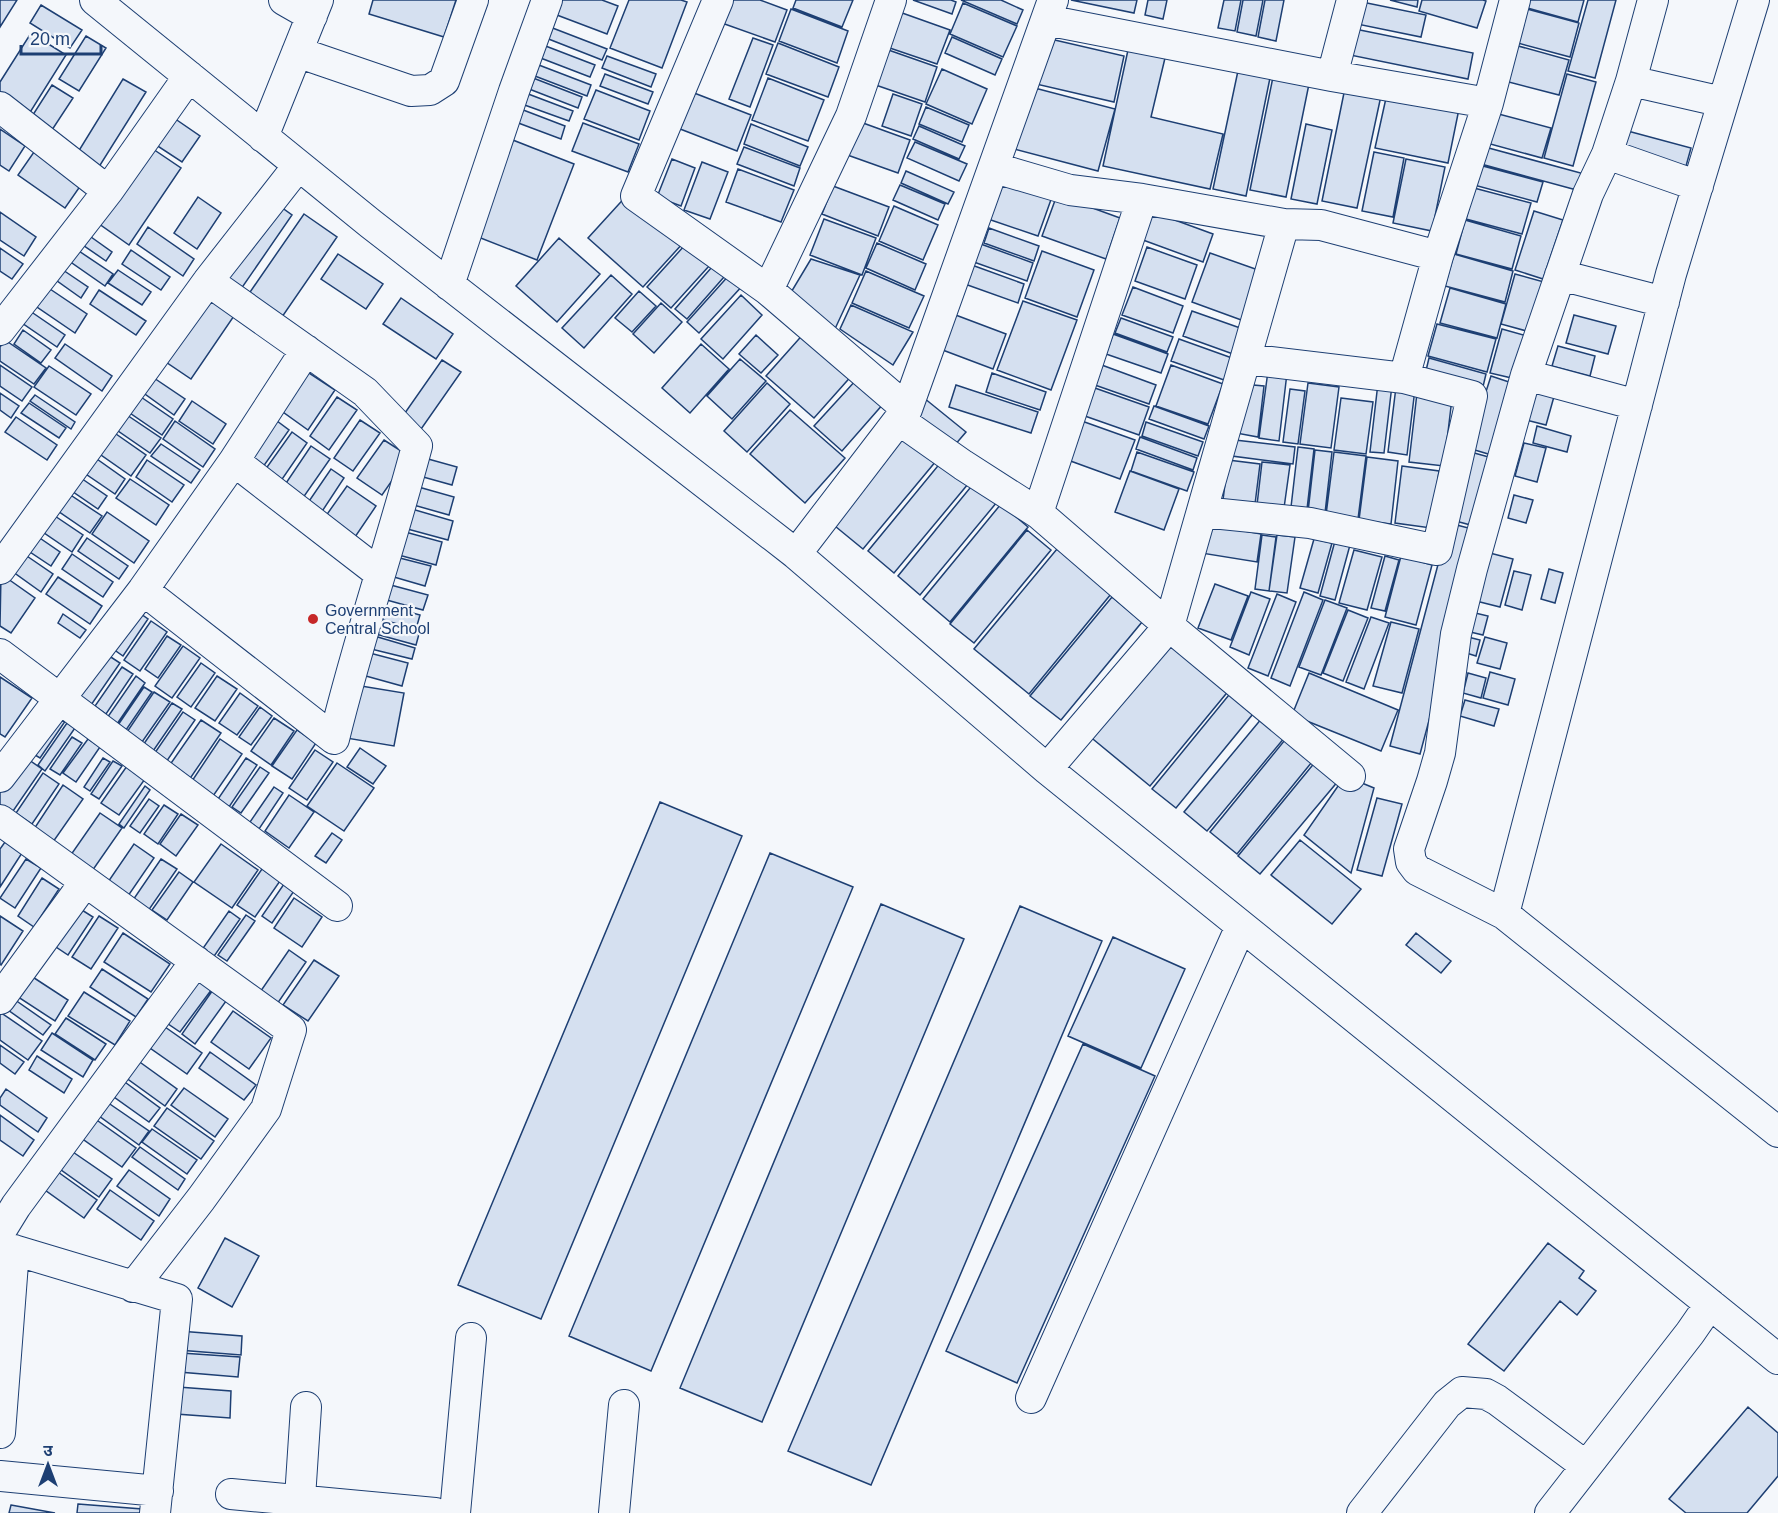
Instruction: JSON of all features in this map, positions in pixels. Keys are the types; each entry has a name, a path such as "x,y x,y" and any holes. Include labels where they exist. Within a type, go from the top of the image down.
{"street":[{"path":"94,0 298,166 796,554 1047,769 1778,1359"},
{"path":"263,137 315,8 284,0"},
{"path":"297,52 411,90 430,90 444,81 472,0"},
{"path":"449,285 547,0"},
{"path":"718,0 636,196 768,290 903,415 963,465 1038,513 1169,626 1350,776"},
{"path":"768,290 851,116 891,0"},
{"path":"1332,76 1352,0"},
{"path":"1404,378 1438,256 1488,103 1515,0"},
{"path":"1653,0 1631,81 1607,154 1588,194 1526,375 1456,634 1440,753 1408,849 1411,862 1417,870 1504,914 1778,1132"},
{"path":"1504,914 1664,302 1754,0"},
{"path":"796,554 903,415 995,168 1049,10 1332,76 1488,103"},
{"path":"0,330 108,191 189,76"},
{"path":"1631,81 1723,102"},
{"path":"0,107 108,191"},
{"path":"1607,154 1698,186"},
{"path":"0,569 208,281 298,166"},
{"path":"995,168 1070,190 1142,199 1284,224 1321,225 1438,256"},
{"path":"1038,513 1142,199"},
{"path":"1047,769 1169,626 1284,224"},
{"path":"1560,275 1664,302"},
{"path":"143,590 334,739 349,678 379,573 399,516 417,446 365,392 208,281"},
{"path":"0,777 143,590 234,461 306,351"},
{"path":"1202,512 1310,523 1437,550 1472,396 1404,378 1246,359"},
{"path":"1526,375 1637,405"},
{"path":"234,461 379,573"},
{"path":"0,654 337,906"},
{"path":"0,820 291,1030 266,1109 201,1199 133,1287"},
{"path":"2,992 85,882"},
{"path":"1031,1398 1242,926"},
{"path":"0,1433 5,1244 16,1206 196,961"},
{"path":"0,1476 157,1502 177,1299 133,1287 5,1244"},
{"path":"1550,1513 1710,1304"},
{"path":"456,1513 471,1338"},
{"path":"1362,1513 1447,1404 1462,1392 1485,1394 1497,1400 1586,1466"},
{"path":"614,1513 624,1405"},
{"path":"299,1507 306,1407"},
{"path":"231,1494 299,1507 435,1513"}],"building":[{"path":"0,0 17,0 0,27"},
{"path":"373,0 456,0 444,37 369,14"},
{"path":"554,0 602,0 618,6 607,34 549,12"},
{"path":"629,0 687,2 662,68 610,48"},
{"path":"727,0 760,0 787,10 775,42 719,22"},
{"path":"796,0 853,0 842,27 793,8"},
{"path":"913,0 951,0 956,2 952,14"},
{"path":"961,0 1001,0 1023,10 1017,24"},
{"path":"1071,0 1137,0 1134,13"},
{"path":"1148,0 1167,0 1163,19 1145,15"},
{"path":"1224,0 1241,0 1235,31 1218,28"},
{"path":"1243,0 1263,0 1256,36 1237,32"},
{"path":"1265,0 1284,0 1276,41 1258,37"},
{"path":"1390,0 1418,0 1417,7"},
{"path":"1422,0 1486,1 1477,28 1419,11"},
{"path":"1522,0 1584,0 1578,22 1520,6"},
{"path":"1588,0 1616,0 1595,78 1568,71"},
{"path":"1362,2 1426,15 1421,37 1357,24"},
{"path":"963,3 1017,26 1003,57 950,34"},
{"path":"41,5 82,30 70,48 30,23"},
{"path":"1523,8 1579,23 1570,57 1514,42"},
{"path":"791,9 848,31 837,63 779,41"},
{"path":"891,9 950,30 937,64 878,44"},
{"path":"550,27 607,49 602,60 546,38"},
{"path":"1355,29 1473,53 1468,79 1350,55"},
{"path":"31,33 66,55 29,114 0,96 0,82"},
{"path":"86,36 106,48 79,91 59,79"},
{"path":"952,37 1002,59 995,75 945,53"},
{"path":"753,38 773,45 750,107 729,99"},
{"path":"1046,38 1124,56 1114,102 1036,84"},
{"path":"778,43 839,67 828,97 766,74"},
{"path":"1511,44 1569,60 1559,95 1501,80"},
{"path":"543,45 595,65 590,77 538,57"},
{"path":"877,46 937,67 925,102 864,81"},
{"path":"1128,50 1165,58 1151,117 1223,134 1210,189 1103,166"},
{"path":"607,56 656,74 651,87 602,68"},
{"path":"531,62 591,85 587,96 527,73"},
{"path":"1239,66 1271,73 1246,196 1213,189"},
{"path":"942,69 987,89 972,124 926,104"},
{"path":"605,74 653,92 648,104 600,86"},
{"path":"1567,74 1596,82 1573,166 1544,158"},
{"path":"528,76 582,97 578,108 524,87"},
{"path":"1273,77 1309,84 1286,197 1250,190"},
{"path":"768,78 824,100 808,141 752,120"},
{"path":"123,79 146,92 97,170 75,157"},
{"path":"1346,83 1382,91 1357,208 1322,201"},
{"path":"52,85 73,98 50,133 29,121"},
{"path":"1027,86 1115,109 1098,171 1010,148"},
{"path":"1388,89 1460,104 1448,163 1375,148"},
{"path":"596,90 650,111 639,140 584,119"},
{"path":"689,91 751,115 737,151 675,127"},
{"path":"523,92 573,111 569,121 519,103"},
{"path":"893,94 922,104 911,136 882,126"},
{"path":"926,107 969,125 962,142 919,124"},
{"path":"518,108 565,126 561,139 513,121"},
{"path":"1491,112 1551,128 1542,158 1483,142"},
{"path":"171,116 200,136 182,162 153,143"},
{"path":"852,119 910,140 898,173 839,152"},
{"path":"583,123 639,144 628,172 572,151"},
{"path":"751,124 808,147 800,166 744,144"},
{"path":"1306,124 1332,130 1317,204 1291,199"},
{"path":"919,126 965,146 959,159 913,139"},
{"path":"0,129 25,146 9,171 0,165"},
{"path":"1624,130 1691,148 1686,166 1619,147"},
{"path":"505,137 574,164 537,260 468,233"},
{"path":"915,142 967,164 959,181 907,158"},
{"path":"147,145 181,168 129,245 95,221"},
{"path":"744,147 800,168 794,186 737,164"},
{"path":"1485,147 1588,175 1584,192 1481,164"},
{"path":"34,152 81,185 65,208 18,175"},
{"path":"1374,152 1404,158 1393,217 1362,211"},
{"path":"672,159 695,168 681,206 657,197"},
{"path":"1406,159 1445,167 1432,231 1393,223"},
{"path":"702,162 728,172 710,219 684,210"},
{"path":"1479,165 1543,182 1537,202 1474,185"},
{"path":"738,169 794,190 781,222 726,202"},
{"path":"906,171 954,192 948,204 901,183"},
{"path":"1004,177 1053,194 1038,236 988,219"},
{"path":"900,185 945,204 938,220 893,200"},
{"path":"833,186 889,207 878,236 822,214"},
{"path":"1474,188 1531,203 1522,234 1466,219"},
{"path":"629,193 684,242 643,287 588,238"},
{"path":"1057,195 1120,218 1106,259 1042,236"},
{"path":"198,197 221,213 197,249 174,233"},
{"path":"274,202 292,215 241,289 222,276"},
{"path":"894,206 938,225 923,260 879,241"},
{"path":"1534,211 1563,220 1543,279 1515,270"},
{"path":"0,212 36,237 24,256 0,240"},
{"path":"1153,212 1213,234 1203,262 1143,240"},
{"path":"304,214 337,237 282,317 248,295"},
{"path":"824,219 876,238 862,275 810,255"},
{"path":"1465,220 1521,236 1512,269 1456,254"},
{"path":"148,227 194,259 183,276 137,244"},
{"path":"989,228 1039,246 1034,261 984,243"},
{"path":"84,232 112,252 106,261 77,241"},
{"path":"559,238 600,274 557,322 516,286"},
{"path":"877,243 926,264 915,290 866,268"},
{"path":"978,243 1033,263 1027,281 971,261"},
{"path":"70,245 113,274 105,286 62,256"},
{"path":"685,245 709,266 671,308 647,287"},
{"path":"1147,247 1197,265 1185,299 1135,281"},
{"path":"0,248 23,264 12,279 0,271"},
{"path":"131,250 170,277 161,290 122,264"},
{"path":"1042,251 1094,270 1077,317 1025,298"},
{"path":"1210,253 1261,271 1244,321 1192,302"},
{"path":"338,254 383,284 366,309 321,279"},
{"path":"1454,254 1513,271 1505,302 1445,286"},
{"path":"719,259 731,269 687,319 675,309"},
{"path":"811,259 860,275 834,331 787,299"},
{"path":"969,264 1024,284 1018,303 962,283"},
{"path":"60,268 88,287 81,298 53,278"},
{"path":"118,270 151,292 142,305 108,283"},
{"path":"866,271 924,296 909,328 852,303"},
{"path":"731,273 744,284 699,333 687,322"},
{"path":"1515,274 1544,282 1530,332 1501,324"},
{"path":"611,275 632,294 584,348 562,328"},
{"path":"47,287 87,314 75,333 34,305"},
{"path":"1133,287 1183,306 1173,333 1122,315"},
{"path":"1450,288 1506,304 1497,338 1440,323"},
{"path":"99,290 146,321 136,335 90,304"},
{"path":"203,290 236,313 191,379 157,356"},
{"path":"639,291 656,306 632,332 615,318"},
{"path":"741,295 762,315 723,359 701,339"},
{"path":"401,298 453,334 436,359 383,324"},
{"path":"1023,301 1077,320 1051,390 997,370"},
{"path":"661,303 682,322 654,353 633,334"},
{"path":"851,305 913,332 893,365 840,329"},
{"path":"30,311 65,335 57,347 22,323"},
{"path":"1192,311 1243,329 1233,354 1183,336"},
{"path":"953,314 1006,334 993,369 940,349"},
{"path":"1574,315 1616,326 1608,354 1566,343"},
{"path":"1121,318 1173,337 1167,352 1115,333"},
{"path":"1437,324 1496,339 1487,372 1428,356"},
{"path":"1502,329 1527,336 1516,379 1490,373"},
{"path":"23,330 51,350 41,363 14,344"},
{"path":"806,331 854,373 814,418 766,376"},
{"path":"1113,334 1168,354 1161,373 1106,354"},
{"path":"756,335 778,355 761,373 739,354"},
{"path":"1179,339 1232,358 1224,380 1171,361"},
{"path":"5,340 46,368 34,384 0,361 0,347"},
{"path":"65,344 112,376 102,391 55,358"},
{"path":"701,344 729,369 690,413 662,388"},
{"path":"1558,346 1595,356 1590,376 1552,366"},
{"path":"1429,358 1486,374 1481,395 1424,379"},
{"path":"740,359 766,381 732,419 707,396"},
{"path":"442,360 461,372 419,432 400,420"},
{"path":"1099,364 1156,385 1149,404 1092,384"},
{"path":"0,365 32,387 22,401 0,386"},
{"path":"1171,365 1223,384 1208,424 1156,406"},
{"path":"49,366 91,394 76,415 34,387"},
{"path":"303,369 335,390 308,430 276,407"},
{"path":"1268,371 1287,373 1279,441 1259,438"},
{"path":"992,373 1046,392 1040,410 986,392"},
{"path":"148,374 185,399 174,415 138,389"},
{"path":"1491,376 1518,385 1495,456 1468,448"},
{"path":"857,379 884,403 842,451 814,426"},
{"path":"767,383 790,404 747,452 724,431"},
{"path":"1308,383 1339,387 1331,448 1300,444"},
{"path":"1378,383 1392,385 1384,453 1370,452"},
{"path":"1242,384 1264,386 1258,437 1236,433"},
{"path":"956,385 1038,412 1031,433 949,407"},
{"path":"1092,387 1149,407 1139,435 1082,415"},
{"path":"1396,387 1415,389 1407,455 1388,452"},
{"path":"1535,388 1555,393 1546,425 1526,420"},
{"path":"1290,389 1305,391 1298,444 1283,442"},
{"path":"0,393 19,406 11,418 0,410"},
{"path":"1417,393 1452,398 1444,466 1409,462"},
{"path":"35,395 75,422 71,429 30,401"},
{"path":"138,395 173,419 162,435 127,411"},
{"path":"337,397 357,410 329,450 310,436"},
{"path":"924,398 966,432 954,446 913,412"},
{"path":"1341,398 1373,402 1366,454 1334,450"},
{"path":"192,401 226,424 213,444 179,421"},
{"path":"29,403 66,428 59,438 21,413"},
{"path":"1154,406 1209,426 1204,439 1149,419"},
{"path":"118,409 161,438 150,453 108,424"},
{"path":"790,410 845,458 805,503 750,454"},
{"path":"16,417 57,445 47,460 5,432"},
{"path":"273,418 289,430 258,474 242,463"},
{"path":"360,420 380,433 353,471 334,458"},
{"path":"1079,420 1135,440 1120,479 1065,459"},
{"path":"175,421 215,449 203,467 163,439"},
{"path":"1146,422 1203,442 1198,456 1142,436"},
{"path":"1537,426 1571,436 1567,452 1533,443"},
{"path":"106,427 146,455 131,476 91,448"},
{"path":"908,428 941,455 863,549 830,522"},
{"path":"292,432 307,443 276,488 260,477"},
{"path":"1140,437 1197,458 1193,470 1136,449"},
{"path":"384,440 409,456 382,495 357,478"},
{"path":"1235,440 1295,447 1293,464 1232,456"},
{"path":"1524,443 1546,448 1537,482 1515,476"},
{"path":"161,444 200,470 191,483 151,456"},
{"path":"311,446 330,459 298,505 280,492"},
{"path":"1298,447 1314,449 1307,509 1291,507"},
{"path":"1315,450 1332,452 1325,513 1308,512"},
{"path":"1467,451 1496,459 1478,527 1448,519"},
{"path":"87,452 125,479 115,494 77,468"},
{"path":"1137,452 1194,472 1187,491 1131,471"},
{"path":"1334,452 1366,456 1358,519 1326,515"},
{"path":"946,456 973,478 894,573 868,551"},
{"path":"421,457 457,467 452,485 416,475"},
{"path":"1367,457 1398,461 1391,524 1359,520"},
{"path":"147,460 184,485 172,502 136,477"},
{"path":"1228,460 1260,464 1255,504 1223,500"},
{"path":"1262,462 1290,465 1284,508 1257,505"},
{"path":"1402,466 1439,471 1431,528 1395,523"},
{"path":"331,469 344,478 319,516 305,507"},
{"path":"1130,471 1179,489 1164,530 1115,512"},
{"path":"75,474 107,496 98,509 66,487"},
{"path":"979,477 1002,496 920,595 898,576"},
{"path":"130,479 169,505 156,525 116,498"},
{"path":"347,486 376,506 353,540 323,520"},
{"path":"415,486 454,497 449,515 410,504"},
{"path":"60,488 102,516 90,533 49,505"},
{"path":"1514,495 1533,500 1526,523 1508,518"},
{"path":"1001,504 1028,527 950,622 923,599"},
{"path":"405,507 453,521 448,540 400,527"},
{"path":"46,510 83,535 72,552 34,526"},
{"path":"107,512 149,541 134,563 92,534"},
{"path":"1449,523 1480,531 1420,754 1390,746"},
{"path":"1206,524 1261,534 1257,562 1201,553"},
{"path":"398,530 442,542 436,565 391,553"},
{"path":"1027,530 1051,550 974,643 950,624"},
{"path":"31,532 60,552 51,566 21,546"},
{"path":"1262,535 1276,537 1269,591 1255,589"},
{"path":"1277,535 1295,537 1287,593 1269,591"},
{"path":"87,538 128,566 119,579 78,551"},
{"path":"1314,539 1332,543 1318,593 1300,588"},
{"path":"1335,541 1350,545 1335,600 1320,596"},
{"path":"1057,549 1111,594 1029,694 974,649"},
{"path":"1354,550 1382,557 1367,610 1339,603"},
{"path":"21,552 53,574 41,592 9,569"},
{"path":"1486,552 1513,559 1500,607 1472,600"},
{"path":"72,554 113,582 103,597 62,569"},
{"path":"392,556 431,566 425,586 387,575"},
{"path":"1385,556 1399,560 1385,611 1371,608"},
{"path":"1401,556 1432,565 1416,625 1385,617"},
{"path":"1549,569 1563,573 1555,603 1541,599"},
{"path":"1514,571 1531,575 1522,610 1505,605"},
{"path":"1,574 35,598 11,633 0,626"},
{"path":"58,577 102,606 90,624 46,594"},
{"path":"387,584 428,595 423,610 383,599"},
{"path":"1215,584 1248,596 1231,640 1198,628"},
{"path":"1251,592 1270,599 1249,655 1230,647"},
{"path":"1304,592 1323,600 1290,686 1271,678"},
{"path":"1277,594 1296,602 1268,676 1248,668"},
{"path":"1112,597 1142,622 1061,720 1030,696"},
{"path":"1325,600 1347,608 1321,675 1299,667"},
{"path":"376,603 420,615 416,629 372,617"},
{"path":"131,607 148,619 123,656 106,644"},
{"path":"1348,610 1368,618 1343,681 1323,673"},
{"path":"1471,612 1488,616 1483,635 1466,631"},
{"path":"63,614 86,630 80,638 58,623"},
{"path":"1371,617 1389,623 1364,689 1346,682"},
{"path":"151,621 167,632 140,671 124,660"},
{"path":"375,622 419,634 416,645 372,633"},
{"path":"1391,622 1419,629 1402,693 1373,686"},
{"path":"371,635 415,648 412,659 367,648"},
{"path":"167,636 181,645 158,678 145,669"},
{"path":"1468,637 1480,640 1476,656 1463,652"},
{"path":"1485,637 1507,643 1500,669 1477,663"},
{"path":"1168,638 1230,689 1150,786 1088,735"},
{"path":"183,646 200,658 172,698 155,686"},
{"path":"100,650 120,663 89,708 69,695"},
{"path":"362,651 408,663 402,686 355,673"},
{"path":"201,663 215,673 191,707 177,697"},
{"path":"122,667 133,674 106,714 95,706"},
{"path":"1490,672 1515,679 1508,705 1483,698"},
{"path":"1309,673 1398,710 1381,751 1292,715"},
{"path":"1468,673 1486,678 1481,698 1463,693"},
{"path":"136,676 145,683 117,724 107,718"},
{"path":"217,676 237,689 215,721 195,708"},
{"path":"0,677 32,698 5,737 0,734"},
{"path":"355,685 404,693 394,746 346,738"},
{"path":"144,687 152,692 126,730 118,725"},
{"path":"1233,690 1257,709 1176,808 1152,789"},
{"path":"154,692 170,702 142,742 127,732"},
{"path":"240,693 258,706 237,735 219,723"},
{"path":"1465,700 1499,709 1494,726 1460,716"},
{"path":"172,703 182,709 151,754 141,748"},
{"path":"260,707 272,716 251,745 239,737"},
{"path":"52,710 66,720 40,758 25,749"},
{"path":"183,712 195,720 164,765 152,757"},
{"path":"1267,712 1290,731 1207,831 1184,812"},
{"path":"274,718 294,731 271,765 251,751"},
{"path":"201,720 221,733 187,783 167,769"},
{"path":"67,723 75,728 45,771 38,765"},
{"path":"297,730 316,743 292,779 272,766"},
{"path":"1289,735 1316,757 1237,854 1210,832"},
{"path":"72,737 82,743 60,775 50,769"},
{"path":"88,739 100,747 76,782 63,773"},
{"path":"220,739 242,754 211,799 190,784"},
{"path":"360,748 386,766 373,784 347,767"},
{"path":"315,750 333,762 307,800 289,788"},
{"path":"22,755 42,769 11,814 0,807 0,787"},
{"path":"103,758 110,762 90,791 84,787"},
{"path":"246,758 257,765 229,807 218,799"},
{"path":"113,761 122,766 99,799 91,794"},
{"path":"1316,761 1339,780 1260,874 1238,856"},
{"path":"337,763 374,788 344,831 307,806"},
{"path":"127,766 145,779 119,815 101,803"},
{"path":"260,767 269,773 241,813 232,807"},
{"path":"43,773 59,784 32,824 16,813"},
{"path":"1345,776 1374,788 1351,873 1304,835"},
{"path":"63,785 83,799 53,842 34,829"},
{"path":"145,786 150,790 124,828 119,824"},
{"path":"274,787 283,793 259,829 250,822"},
{"path":"289,795 314,812 289,848 265,831"},
{"path":"1377,798 1402,804 1382,876 1357,870"},
{"path":"149,799 159,806 140,833 130,826"},
{"path":"660,802 742,836 541,1319 458,1285"},
{"path":"164,805 178,814 158,844 144,834"},
{"path":"100,813 122,828 90,874 68,859"},
{"path":"181,814 198,825 176,856 160,844"},
{"path":"332,833 342,840 326,863 315,856"},
{"path":"1300,840 1361,889 1332,924 1271,875"},
{"path":"5,842 22,853 0,887 0,849"},
{"path":"134,844 154,858 128,896 108,882"},
{"path":"221,844 258,870 232,908 194,882"},
{"path":"770,853 853,887 651,1371 569,1336"},
{"path":"26,859 41,868 15,908 0,898"},
{"path":"161,859 177,869 148,911 133,900"},
{"path":"262,869 280,881 255,917 237,905"},
{"path":"179,872 193,882 167,920 152,910"},
{"path":"42,878 59,889 34,927 18,916"},
{"path":"284,884 294,891 272,923 262,916"},
{"path":"294,898 322,917 302,947 274,928"},
{"path":"881,904 964,939 762,1422 680,1388"},
{"path":"74,905 93,917 68,955 50,943"},
{"path":"1020,906 1102,941 871,1485 788,1451"},
{"path":"229,911 240,919 210,962 199,954"},
{"path":"246,915 255,921 227,961 218,955"},
{"path":"0,916 23,931 1,965 0,964"},
{"path":"99,916 118,928 91,969 72,957"},
{"path":"123,933 170,964 151,992 104,962"},
{"path":"1416,933 1451,961 1441,973 1406,945"},
{"path":"1113,937 1185,969 1141,1068 1068,1036"},
{"path":"289,950 306,962 275,1007 258,995"},
{"path":"314,960 339,976 308,1021 283,1005"},
{"path":"102,969 148,999 136,1017 90,987"},
{"path":"25,972 68,1000 55,1021 12,993"},
{"path":"190,973 212,989 180,1032 158,1017"},
{"path":"215,987 229,997 195,1044 182,1034"},
{"path":"84,992 130,1021 115,1045 68,1016"},
{"path":"8,995 51,1025 43,1035 1,1005"},
{"path":"233,1011 271,1038 249,1069 211,1042"},
{"path":"0,1012 42,1041 28,1060 0,1040"},
{"path":"66,1018 106,1044 95,1060 55,1034"},
{"path":"155,1020 202,1053 187,1074 140,1041"},
{"path":"52,1033 93,1060 83,1077 41,1050"},
{"path":"1083,1044 1155,1076 1017,1383 946,1351"},
{"path":"0,1045 24,1062 15,1074 0,1063"},
{"path":"210,1052 256,1085 244,1100 199,1068"},
{"path":"130,1055 177,1089 165,1106 118,1072"},
{"path":"37,1056 72,1079 64,1093 29,1070"},
{"path":"118,1077 160,1108 149,1122 107,1092"},
{"path":"184,1088 228,1119 215,1137 171,1105"},
{"path":"6,1089 47,1118 38,1132 0,1105 0,1098"},
{"path":"104,1100 149,1131 139,1145 95,1113"},
{"path":"167,1108 214,1141 201,1159 154,1126"},
{"path":"0,1115 34,1140 23,1156 0,1140"},
{"path":"91,1116 136,1148 122,1167 77,1135"},
{"path":"152,1129 197,1160 187,1174 142,1142"},
{"path":"140,1147 185,1179 178,1190 132,1157"},
{"path":"70,1150 112,1179 99,1197 57,1167"},
{"path":"51,1167 97,1200 84,1218 38,1185"},
{"path":"129,1170 170,1199 159,1216 117,1186"},
{"path":"110,1190 154,1221 141,1240 97,1209"},
{"path":"225,1238 259,1256 232,1307 198,1288"},
{"path":"1548,1243 1584,1271 1579,1278 1596,1291 1577,1315 1560,1301 1504,1371 1468,1344"},
{"path":"179,1331 242,1336 241,1355 178,1350"},
{"path":"181,1353 240,1357 238,1377 179,1372"},
{"path":"178,1387 231,1391 230,1418 176,1414"},
{"path":"1748,1407 1778,1433 1778,1476 1747,1513 1686,1513 1669,1499"},
{"path":"78,1504 142,1509 141,1513 77,1513"},
{"path":"11,1505 55,1513 9,1513"}],"place":[{"name":"Government Central School","path":"313,619"}]}
